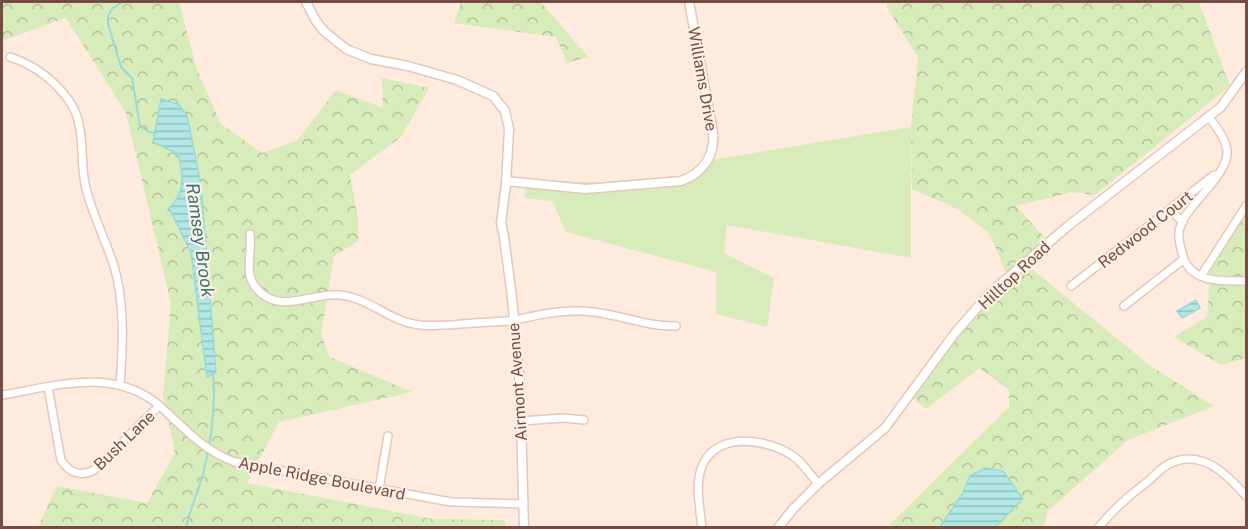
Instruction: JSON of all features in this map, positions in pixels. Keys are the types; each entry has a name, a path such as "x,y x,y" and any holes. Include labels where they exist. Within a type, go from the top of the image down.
{"street":[{"name":"Airmont Avenue","path":"306,2 324,31 346,49 371,59 433,72 476,88 493,96 500,103 508,120 506,181 501,223 514,320 521,421 524,528"},
{"name":"Williams Drive","path":"506,181 564,188 610,188 681,181 704,166 712,150 713,132 689,2"},
{"path":"10,57 27,62 42,72 71,105 78,117 82,170 88,195 118,284 122,356 120,385"},
{"name":"Hilltop Road","path":"778,528 818,484 885,428 956,332 990,293 1068,226 1209,117 1231,96 1246,72"},
{"path":"1209,117 1221,134 1227,151 1223,165 1183,222 1179,233 1184,259 1190,269 1201,276 1219,281 1246,281"},
{"name":"Redwood Court","path":"1071,286 1218,172"},
{"path":"1201,276 1246,206"},
{"path":"1170,210 1183,222"},
{"path":"250,234 248,264 252,281 262,294 278,302 341,295 364,301 394,318 419,325 514,320 544,312 585,311 602,312 650,325 676,327"},
{"path":"1124,306 1184,259"},
{"name":"Apple Ridge Boulevard","path":"2,395 95,381 120,385 137,392 159,406 199,442 222,457 235,462 451,502 524,504"},
{"name":"Bush Lane","path":"48,387 61,460 65,466 76,473 88,473 94,470 159,406"},
{"path":"521,421 564,418 584,420"},
{"path":"379,489 388,436"},
{"path":"702,528 699,474 707,457 721,445 738,441 776,447 795,457 818,484"},
{"path":"1098,528 1120,504 1157,472 1183,460 1203,460 1212,464 1246,496"}],"green space":[{"path":"2,2 179,2 197,70 221,124 262,153 298,140 336,90 383,108 382,78 429,88 401,137 350,175 358,220 358,241 334,256 321,335 330,357 412,392 279,422 247,483 433,519 502,520 505,522 505,527 38,527 57,486 147,503 175,453 163,397 171,303 126,113 66,18 2,41"},
{"path":"461,2 541,2 588,57 567,63 556,37 454,23"},
{"path":"887,2 1199,2 1230,86 1095,195 1072,192 1016,206 1047,240 1025,263 1149,365 1214,406 1128,440 1048,511 1044,527 886,528 1009,407 1009,390 980,368 926,409 910,396 1008,277 989,233 956,208 912,189 911,127 918,57 887,8"},
{"path":"911,127 911,258 727,225 724,253 774,278 767,327 716,314 716,272 566,232 552,201 525,198 525,181 675,183 712,160"},
{"path":"1246,214 1246,358 1221,365 1174,337 1207,317 1211,263"}],"water":[{"path":"161,99 178,104 187,115 201,185 216,372 207,377 191,253 169,208 178,196 182,183 180,162 178,154 153,142"},
{"path":"1196,300 1200,308 1182,318 1177,311"},
{"path":"985,468 1003,471 1023,499 995,527 940,527 962,494 970,476"}],"waterway":[{"name":"Ramsey Brook","path":"122,2 112,9 108,16 108,24 121,67 132,78 140,126 149,132 156,133"},
{"name":"Ramsey Brook","path":"186,528 203,474 208,449 213,410 213,372"}]}
